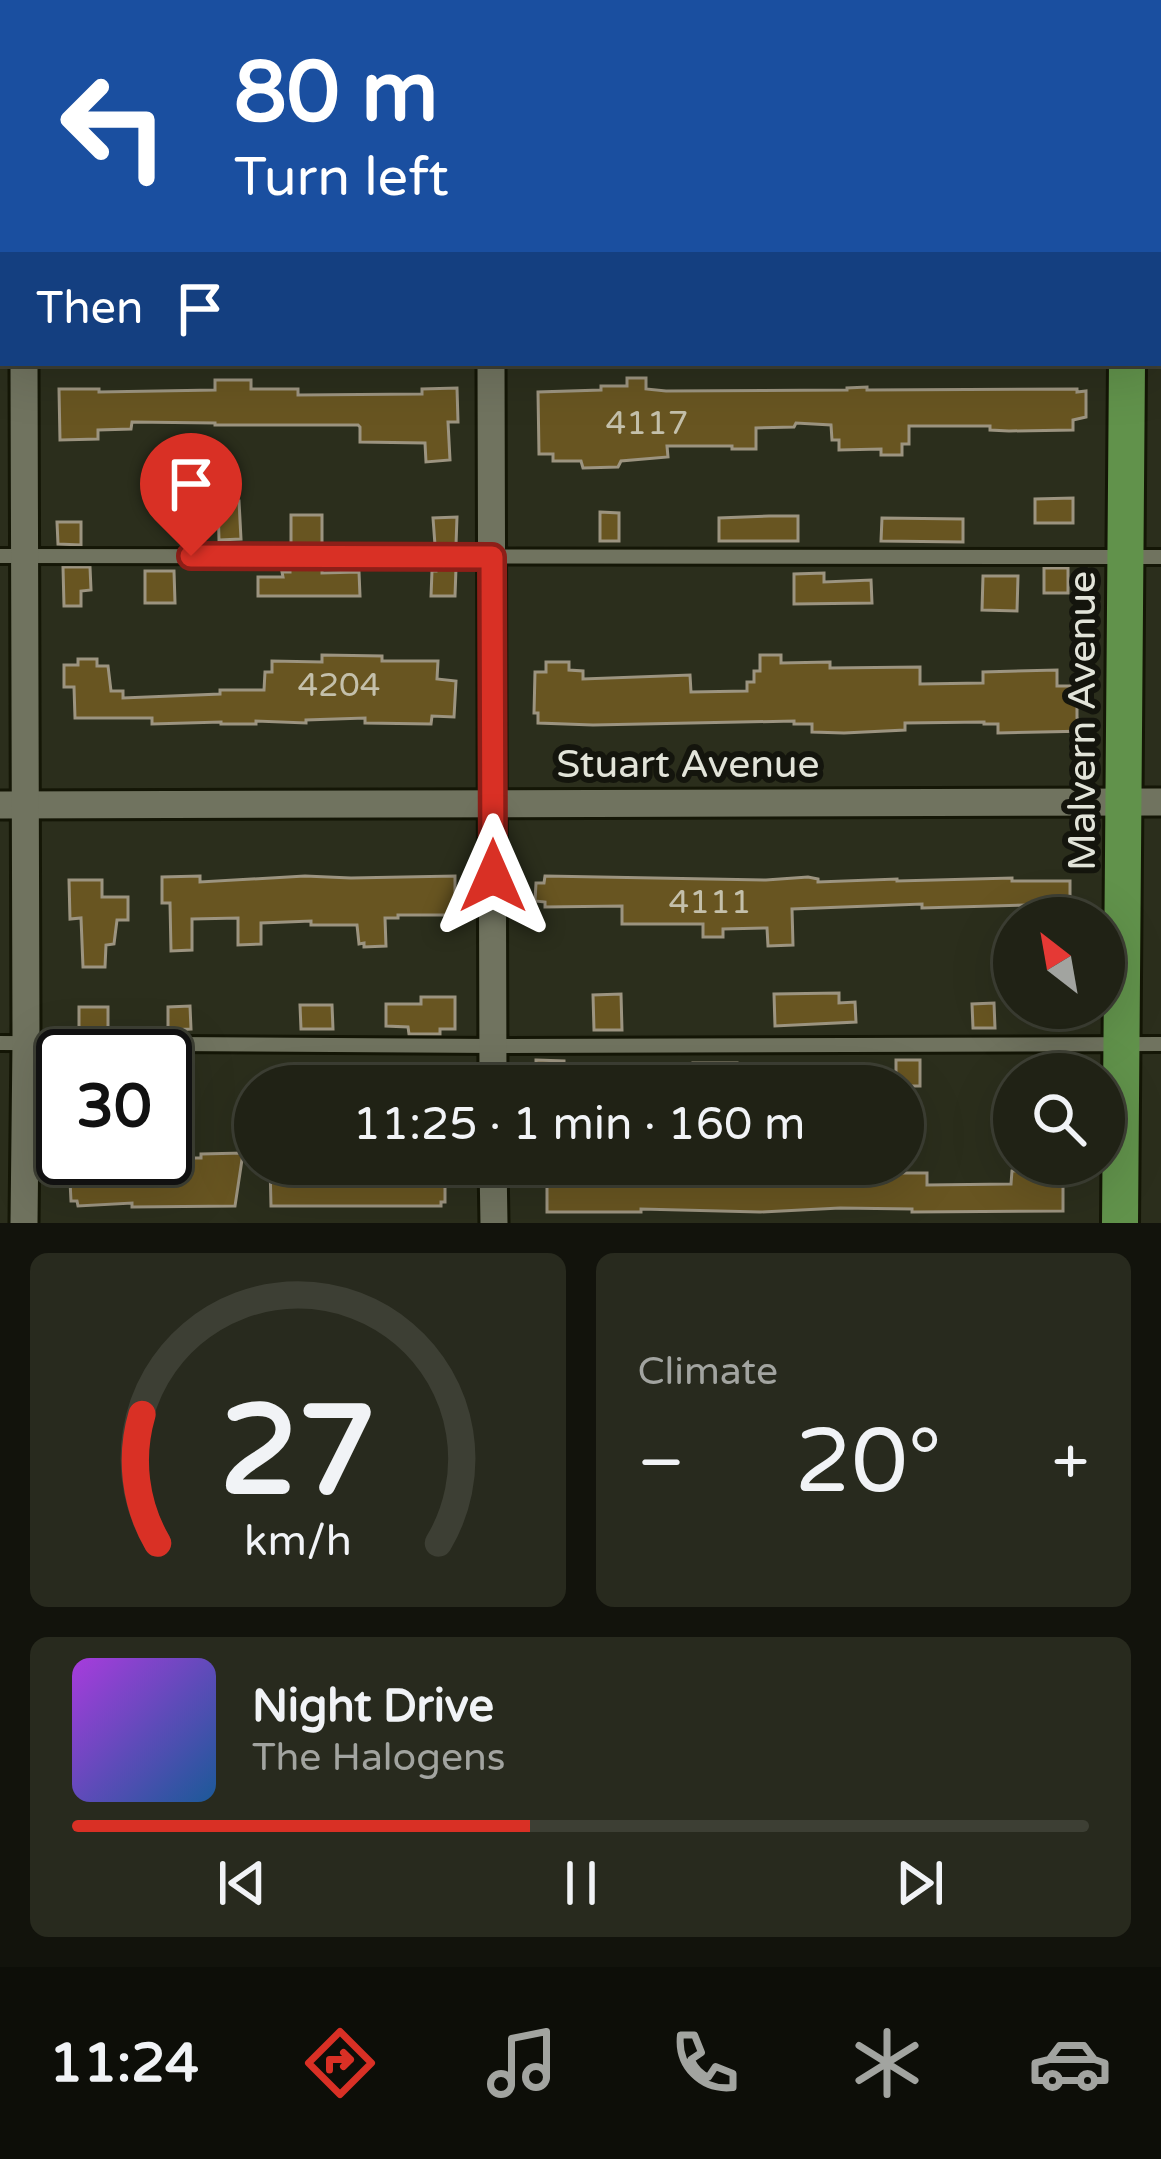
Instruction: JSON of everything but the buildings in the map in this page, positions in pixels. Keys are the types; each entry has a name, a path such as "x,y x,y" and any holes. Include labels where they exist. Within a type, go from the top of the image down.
{"main road":[{"name":"Malvern Avenue","path":"1120,1223 1124,802 1143,557 1126,366"}],"street":[{"path":"24,366 12,556 12,805 13,1043 24,1223"},
{"path":"491,366 493,1065"},
{"name":"Stuart Avenue","path":"12,805 1161,802"},
{"path":"494,1185 494,1223"}],"lane":[{"path":"12,556 1143,557"},
{"path":"13,1043 1161,1044"}],"route":[{"path":"191,556 492,557 493,876"}]}
